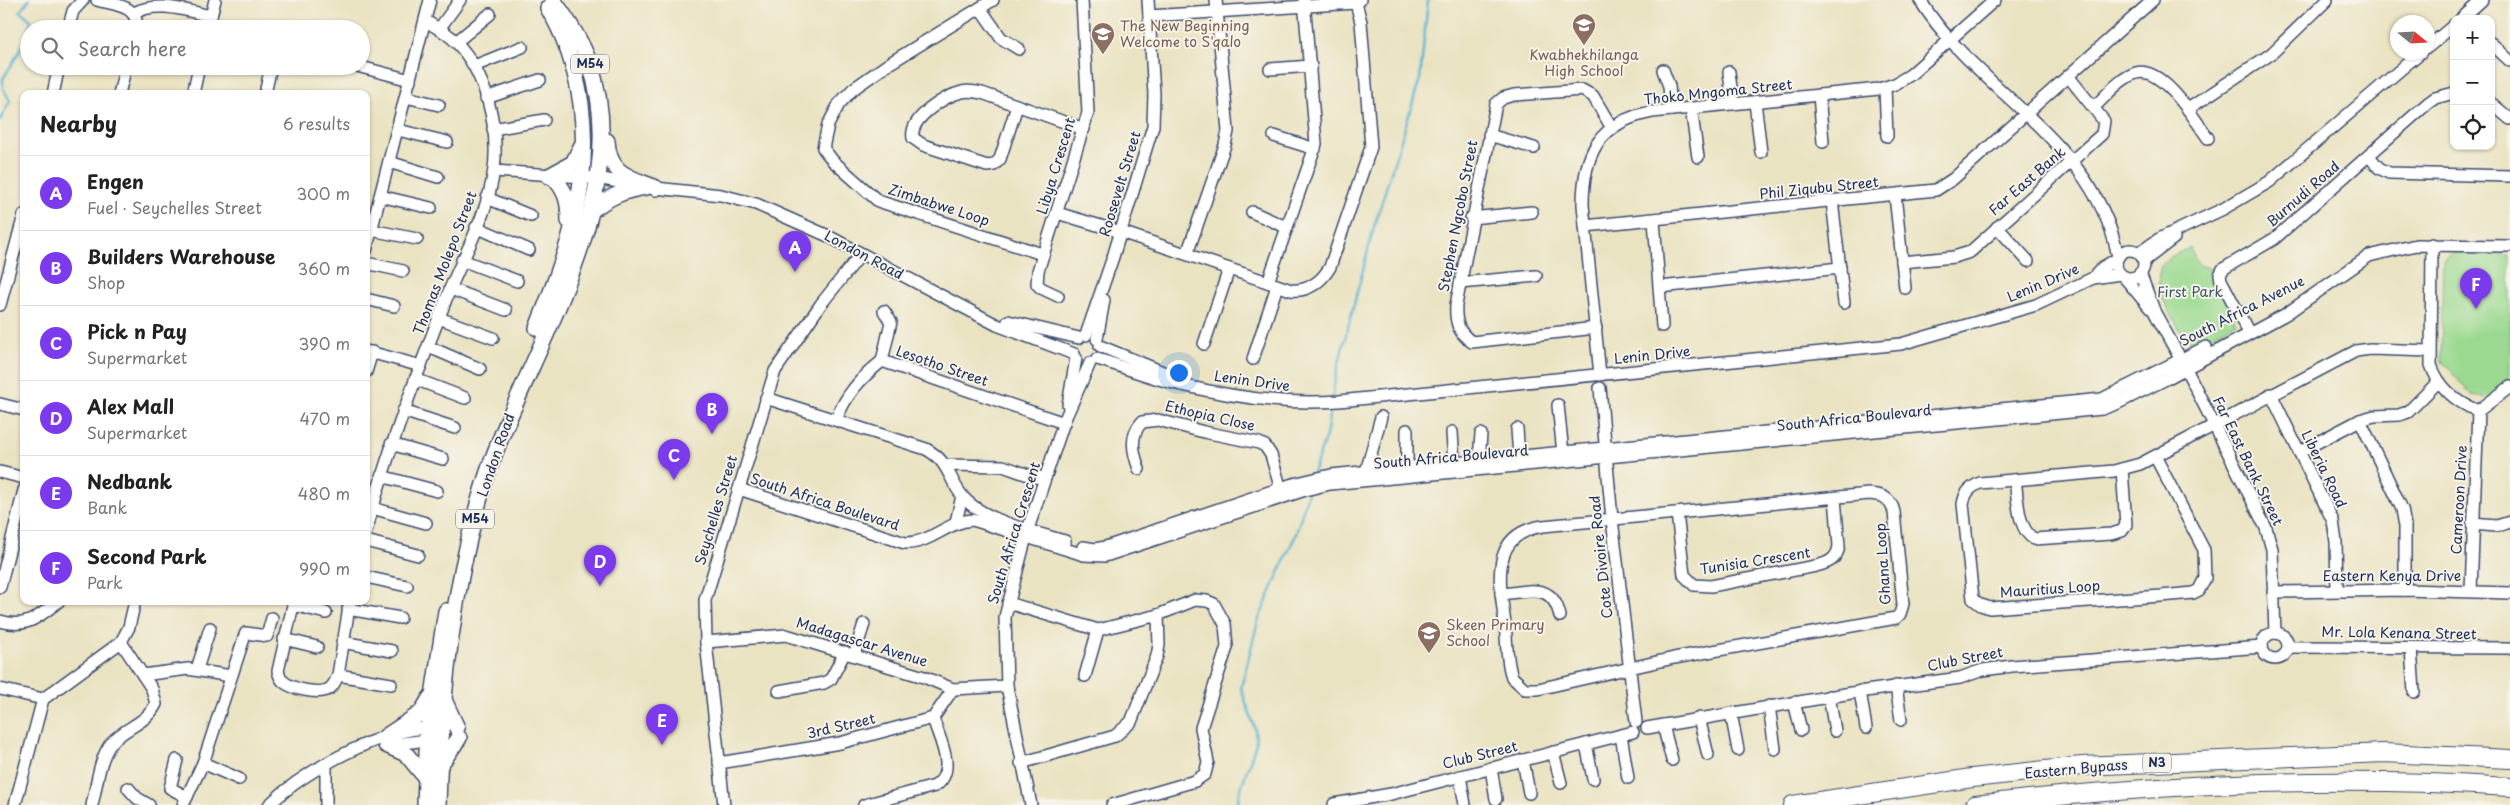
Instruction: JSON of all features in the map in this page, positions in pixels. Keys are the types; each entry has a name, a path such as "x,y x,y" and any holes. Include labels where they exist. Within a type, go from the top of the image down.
{"highway":[{"name":"Eastern Bypass","path":"1793,805 1972,778 2082,766 2384,753 2510,759"},
{"name":"Eastern Bypass","path":"1975,805 2081,793 2230,785 2377,781 2510,787"}],"main road":[{"name":"London Road","path":"438,695 458,588 484,484 507,421 572,275 592,210 590,178 578,84 570,54 554,18 543,0"},
{"name":"London Road","path":"438,805 442,733 438,695 442,630 456,563 474,498 492,444 569,245 590,178 602,126 596,85 589,63 574,31 554,0"},
{"path":"602,126 612,165 625,175 651,187"},
{"path":"569,245 568,199 563,188 551,176 573,163 580,152 585,134"},
{"path":"592,210 613,195 629,189 651,187"},
{"path":"438,695 442,733"},
{"path":"426,778 406,754 386,741 421,713 438,695"},
{"name":"London Road","path":"425,805 426,778 442,733"}],"street":[{"path":"97,0 132,11 142,8 166,7 211,16"},
{"path":"210,20 215,0"},
{"path":"370,234 430,0"},
{"path":"439,28 460,0"},
{"name":"Zimbabwe Loop","path":"993,0 890,63 853,89 840,104 828,126 823,148 833,161 878,201 1042,254"},
{"name":"Libya Crescent","path":"1058,296 1046,291 1037,284 1038,271 1084,129 1088,99 1082,0"},
{"name":"Roosevelt Street","path":"1090,339 1153,126 1154,94 1148,0"},
{"path":"1920,0 1949,40 2026,112 2072,162 2094,195 2112,230 2117,258 2116,268 2122,275"},
{"name":"Thoko Mngoma Street","path":"1600,375 1583,192 1588,160 1592,150 1612,128 1642,114 1884,88 1910,75 1995,0"},
{"name":"Phil Ziqubu Street","path":"1585,226 1926,192 1945,185 2154,0"},
{"path":"2188,109 2271,54 2327,0"},
{"path":"2467,15 2482,0"},
{"path":"71,20 81,1"},
{"path":"1057,213 1121,232 1298,291 1317,282 1326,274 1370,152 1358,1 1217,5 1149,16"},
{"path":"1253,359 1286,227 1315,149 1316,130 1304,3"},
{"path":"1186,254 1227,135 1228,118 1217,5"},
{"path":"980,8 1001,38 1019,49"},
{"path":"132,11 136,20"},
{"path":"456,42 490,14"},
{"name":"Thomas Molepo Street","path":"370,516 391,444 487,198 494,171 493,129 486,98 474,66 456,42 439,28 425,21"},
{"path":"2435,41 2450,28"},
{"path":"474,66 522,46"},
{"path":"2495,47 2510,61"},
{"path":"2137,254 2159,239 2182,230 2252,194 2269,182 2412,60"},
{"path":"1270,69 1310,66"},
{"path":"370,69 410,80"},
{"path":"1663,70 1669,86 1671,110"},
{"path":"1729,72 1733,104"},
{"path":"2094,107 2130,76 2138,72 2144,72 2160,79 2188,109 2208,138"},
{"path":"54,90 57,75"},
{"path":"120,90 124,75"},
{"path":"194,90 197,75"},
{"path":"266,90 269,75"},
{"name":"Far East Bank","path":"1902,262 1962,255 2093,143 2104,130 2104,121 2068,76"},
{"path":"486,98 540,80"},
{"path":"1884,88 1887,136"},
{"name":"Stephen Ngcobo Street","path":"1596,328 1472,342 1461,333 1456,323 1456,304 1496,104 1503,98 1553,91 1588,92 1598,102 1612,128"},
{"path":"1017,106 1000,159 994,165 987,166 922,145 912,135 915,122 919,118 964,92 982,93 1084,129"},
{"name":"Burnudi Road","path":"2248,330 2221,280 2222,272 2228,265 2274,239 2428,103 2450,93"},
{"path":"1819,95 1823,142"},
{"path":"406,97 439,105"},
{"path":"1755,102 1761,152"},
{"path":"2493,105 2510,119"},
{"path":"1691,108 1698,158"},
{"path":"493,129 544,120"},
{"path":"398,130 446,142"},
{"path":"1489,135 1534,148"},
{"path":"1274,136 1315,149"},
{"path":"2369,156 2379,168 2389,173 2510,176"},
{"path":"389,162 438,177"},
{"path":"494,171 590,178"},
{"name":"London Road","path":"590,178 721,195 756,204 796,220 997,325 1075,356 1082,362 1094,361 1181,385 1203,389"},
{"path":"1895,195 1904,288"},
{"path":"380,196 431,208"},
{"path":"487,198 531,216"},
{"path":"1832,201 1844,303"},
{"path":"1252,212 1286,227"},
{"path":"1472,218 1532,212"},
{"path":"1654,220 1662,326"},
{"path":"476,227 529,250"},
{"path":"1997,227 2028,261"},
{"path":"0,305 20,230"},
{"path":"371,230 417,239"},
{"path":"2112,230 2137,254 2140,274"},
{"path":"2432,244 2430,350 2431,365 2438,382 2453,397 2478,411 2510,387"},
{"name":"South Africa Avenue","path":"2183,363 2299,306 2317,290 2369,256 2400,247 2432,244 2510,246"},
{"name":"Seychelles Street","path":"724,805 706,642 705,600 775,370 821,304 861,254"},
{"name":"Lenin Drive","path":"2093,278 2103,267 2117,258 2137,254"},
{"path":"462,260 517,281"},
{"path":"370,264 403,271"},
{"path":"1660,287 1840,268"},
{"path":"1204,344 1229,269"},
{"name":"Lenin Drive","path":"1203,389 1293,402 1325,402 1901,344 2015,312 2093,278 2122,275 2132,278 2140,274"},
{"name":"Far East Bank Street","path":"2140,274 2155,313 2183,363 2266,528 2272,549 2275,632"},
{"name":"Far East Bank Street","path":"2122,275 2155,313"},
{"path":"1460,283 1536,276"},
{"path":"451,289 506,310"},
{"path":"370,300 394,306"},
{"path":"882,361 891,322 884,311"},
{"name":"London Road","path":"980,315 1090,339 1203,389"},
{"path":"439,318 494,338"},
{"name":"South Africa Crescent","path":"1031,805 1007,686 1004,625 1008,603 1027,534 1045,478 1065,421 1094,361 1090,339 1073,345 1075,356 1065,421"},
{"path":"429,348 480,369"},
{"name":"Mauritius Loop","path":"2156,458 2204,550 2205,578 2199,590 2193,593 1990,608 1981,606 1973,599 1964,499 1971,487 1980,483 2122,469 2156,458 2271,394 2356,351 2370,349 2430,350"},
{"path":"370,352 421,366"},
{"name":"Lesotho Street","path":"836,420 844,401 855,386 882,361 1065,421"},
{"name":"South Africa Boulevard","path":"739,489 905,543 920,543 956,522 973,520 1084,547 1101,548 1283,494 1324,485 2102,399 2183,363"},
{"path":"415,379 465,398"},
{"path":"2299,452 2360,420 2374,416 2400,415 2408,412 2438,382"},
{"name":"Cote Divoire Road","path":"1600,388 1628,668 1630,729 1628,778"},
{"name":"Liberia Road","path":"2271,394 2332,521 2336,542 2337,590"},
{"name":"South Africa Boulevard","path":"766,398 926,449 946,465 962,496 983,514 1027,534"},
{"path":"0,404 20,409"},
{"path":"1558,405 1563,453"},
{"path":"403,411 455,428"},
{"name":"Cameroon Drive","path":"2470,591 2478,411"},
{"path":"1366,472 1381,417"},
{"name":"Ethopia Close","path":"1139,469 1133,448 1136,430 1142,422 1158,420 1204,432 1250,440 1265,446 1271,455 1283,494"},
{"path":"2360,420 2402,509 2405,526 2405,590"},
{"path":"1517,429 1519,457"},
{"path":"1406,468 1407,430"},
{"path":"1452,432 1454,463"},
{"path":"1479,461 1481,434"},
{"path":"391,444 443,459"},
{"name":"South Africa Boulevard","path":"1283,494 1294,484 1331,475 1563,453 1606,453"},
{"path":"946,465 1002,466 1034,477 1045,478"},
{"path":"2015,480 2022,523 2031,538 2046,540 2111,534 2122,531 2126,525 2122,469"},
{"path":"0,472 20,477"},
{"path":"382,476 437,491"},
{"name":"Ghana Loop","path":"1869,494 1886,497 1892,502 1903,604 1900,614 1896,618 1628,668 1538,689 1525,689 1520,686 1510,673 1501,594 1500,567 1503,553 1524,531 1538,526 1677,513 1869,494"},
{"path":"956,522 962,496"},
{"name":"Tunisia Crescent","path":"1677,513 1684,575 1694,585 1711,586 1816,566 1831,561 1838,553 1839,546 1834,498"},
{"path":"0,587 20,506"},
{"path":"372,508 426,523"},
{"path":"2472,524 2497,526 2510,522"},
{"path":"370,542 418,555"},
{"path":"370,578 407,586"},
{"name":"Eastern Kenya Drive","path":"2273,592 2405,590 2510,593"},
{"path":"1501,594 1537,591 1549,594 1556,602 1560,616"},
{"path":"1008,603 1098,630 1158,615 1202,600 1214,604 1224,624 1227,647 1201,728 1208,768 1202,778 1195,781 1112,805"},
{"path":"0,621 22,624 31,621 53,605"},
{"path":"16,805 43,699 121,642 129,626 134,605"},
{"path":"292,605 278,671 282,681 296,687 323,691 333,686 338,675 349,605 400,618"},
{"path":"299,605 326,614"},
{"path":"1021,763 1115,736 1126,729 1134,716 1157,656 1159,645 1158,615"},
{"path":"177,760 170,788 185,801 203,763 245,635 246,633 266,636 272,618"},
{"path":"779,691 824,683 831,679 850,654 864,624"},
{"path":"197,670 210,628"},
{"path":"1085,676 1098,630"},
{"path":"2275,632 2286,638 2288,647 2285,655 2273,659 2266,655 2262,647 2264,639 2275,632"},
{"name":"Madagascar Avenue","path":"706,642 786,635 934,680 953,689 1007,686"},
{"path":"284,639 317,647"},
{"path":"92,805 103,760 109,746 114,740 146,718 156,704 152,689 121,642"},
{"path":"342,642 392,650"},
{"name":"Club Street","path":"1334,804 1392,800 1460,776 1586,744 1630,729 1644,722 1647,728 1860,691 1960,678 1983,670 2012,666 2262,647"},
{"name":"Mr. Lola Kenana Street","path":"2288,647 2510,648"},
{"path":"2411,648 2414,692"},
{"path":"143,675 175,670 197,670 232,676"},
{"path":"338,675 391,684"},
{"path":"1896,686 1901,720"},
{"path":"0,689 43,699"},
{"path":"864,805 934,786 940,782 946,773 947,763 933,718 953,689"},
{"path":"1860,691 1866,728"},
{"path":"1829,696 1835,731"},
{"path":"1794,702 1801,730"},
{"path":"1768,706 1775,749"},
{"path":"1731,713 1738,750"},
{"name":"3rd Street","path":"719,763 840,743 933,718"},
{"path":"1699,718 1708,755"},
{"path":"1663,725 1672,760"},
{"path":"269,805 303,777 370,744 442,733"},
{"path":"1586,744 1593,779"},
{"path":"1553,752 1561,783"},
{"path":"1523,760 1529,793"},
{"path":"203,763 239,779"},
{"path":"326,764 326,805"},
{"path":"1491,768 1496,799"},
{"path":"1460,776 1465,805"},
{"path":"128,788 137,798 150,805"}],"green space":[{"name":"First Park","path":"2190,248 2199,265 2209,268 2236,322 2194,345 2184,338 2159,292 2160,267 2172,256"},
{"path":"2452,253 2510,255 2510,376 2491,397 2471,395 2441,360 2443,259"}],"waterway":[{"path":"29,0 20,11 31,20"},
{"path":"1332,399 1336,374 1374,227 1420,79 1428,0"},
{"path":"0,120 10,101 3,88 3,79 20,50"},
{"path":"1312,476 1326,436 1331,404"},
{"path":"1239,805 1238,797 1256,743 1255,729 1241,688 1258,621 1296,534 1308,493"}],"place":[{"name":"Kwabhekhilanga High School","path":"1584,46"},
{"name":"The New Beginning Welcome to S'qalo","path":"1103,55"},
{"name":"Engen","path":"795,272"},
{"name":"Second Park","path":"2476,309"},
{"name":"Builders Warehouse","path":"712,434"},
{"name":"Pick n Pay","path":"674,480"},
{"name":"Alex Mall","path":"600,586"},
{"name":"Skeen Primary School","path":"1429,654"},
{"name":"Nedbank","path":"662,745"}]}
